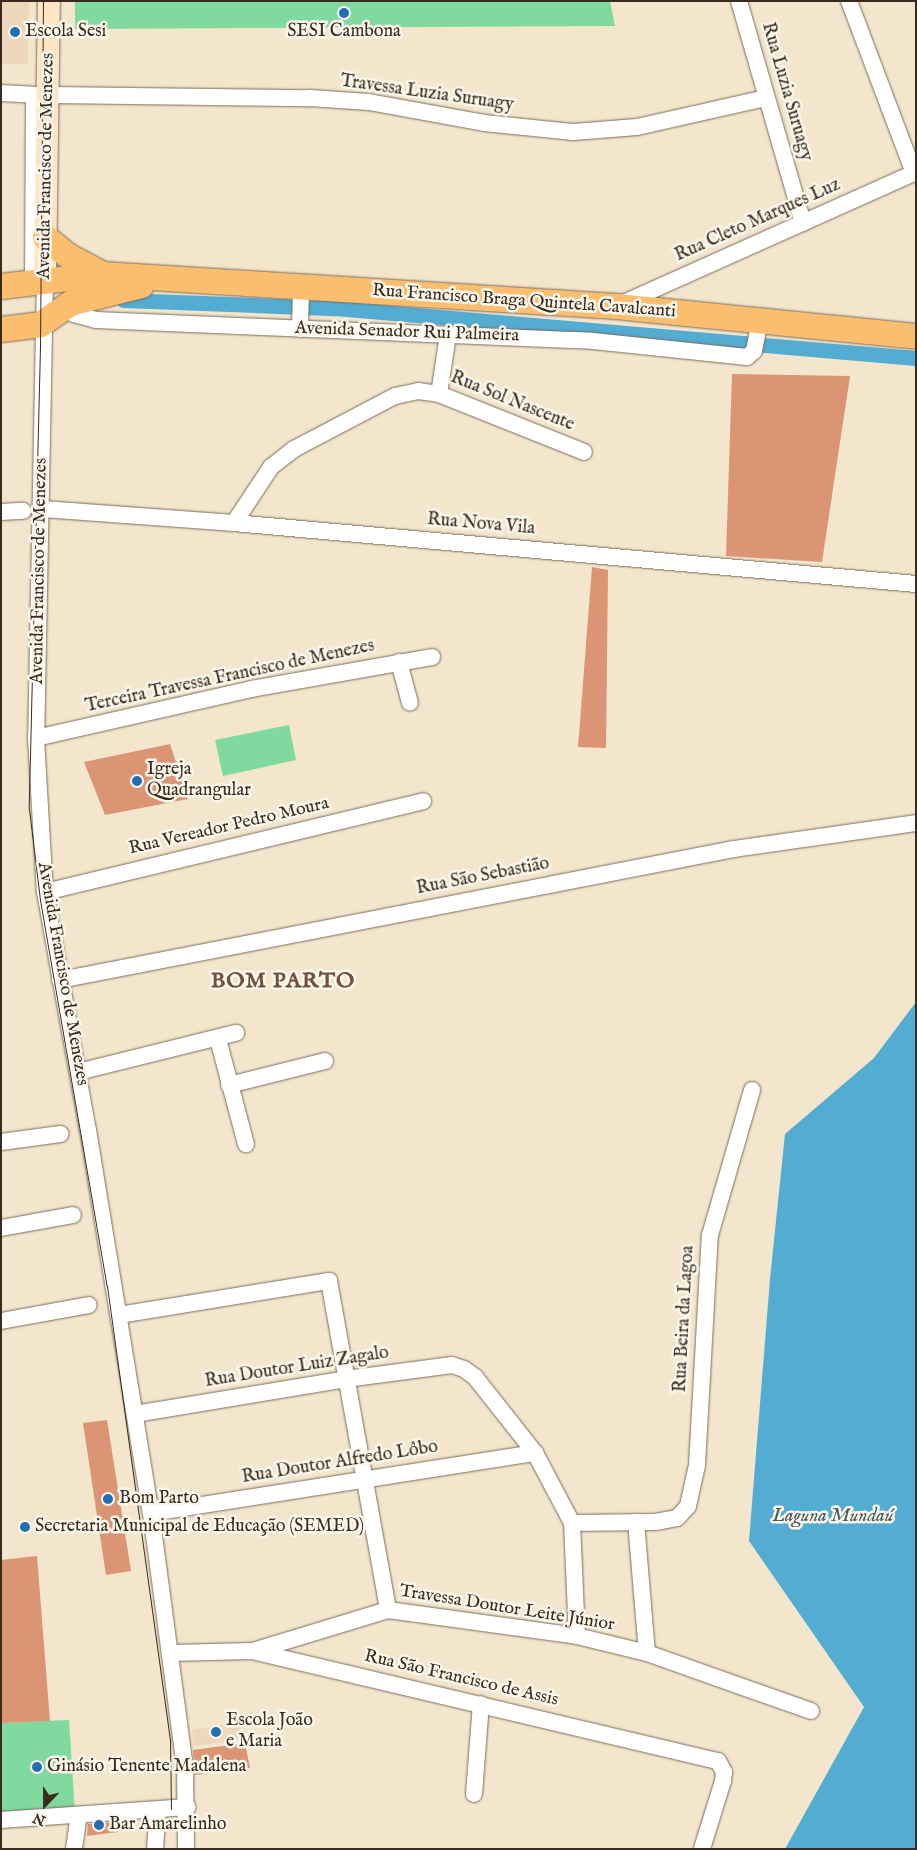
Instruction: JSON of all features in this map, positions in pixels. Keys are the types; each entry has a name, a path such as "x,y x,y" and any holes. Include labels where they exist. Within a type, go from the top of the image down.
{"main road":[{"path":"45,238 67,255 102,274"},
{"name":"Rua Francisco Braga Quintela Cavalcanti","path":"1,286 102,274 175,278 301,293 616,306 756,341 872,332 916,336"},
{"path":"1,329 44,321 70,303 175,278"}],"street":[{"name":"Avenida Francisco de Menezes","path":"49,1 42,95 45,238 39,280 44,321 43,509 36,738 45,892 78,1072 151,1513 171,1654 188,1806 186,1849"},
{"name":"Rua Luzia Suruagy","path":"739,1 803,223"},
{"path":"849,1 915,173"},
{"name":"Travessa Luzia Suruagy","path":"1,93 359,102 484,123 573,132 637,127 766,98"},
{"path":"39,280 42,95"},
{"name":"Rua Cleto Marques Luz","path":"616,306 915,173"},
{"path":"300,323 301,293"},
{"name":"Avenida Senador Rui Palmeira","path":"70,303 74,314 82,319 300,323 448,335 593,341 747,356 756,341"},
{"path":"439,394 448,335"},
{"name":"Rua Sol Nascente","path":"234,523 271,467 294,449 395,396 418,392 439,394 584,452"},
{"name":"Rua Nova Vila","path":"43,509 234,523 916,584"},
{"path":"1,512 23,511"},
{"name":"Terceira Travessa Francisco de Menezes","path":"36,738 251,689 432,657"},
{"path":"398,662 410,703"},
{"name":"Rua Vereador Pedro Moura","path":"45,892 423,801"},
{"name":"Rua São Sebastião","path":"60,980 734,849 916,823"},
{"path":"78,1072 218,1039 236,1033"},
{"path":"218,1039 246,1144"},
{"path":"230,1085 324,1061"},
{"name":"Rua Beira da Lagoa","path":"572,1523 669,1521 682,1514 691,1498 697,1465 710,1235 752,1090"},
{"path":"1,1142 60,1134"},
{"path":"1,1228 73,1214"},
{"path":"119,1315 329,1281 363,1480 388,1610"},
{"path":"1,1321 89,1306"},
{"name":"Rua Doutor Luiz Zagalo","path":"135,1414 346,1379 452,1365 464,1369 475,1377 535,1453"},
{"path":"535,1453 572,1523 578,1636"},
{"name":"Rua Doutor Alfredo Lôbo","path":"151,1513 535,1453"},
{"path":"636,1522 647,1653"},
{"name":"Travessa Doutor Leite Júnior","path":"252,1651 388,1610 578,1636 647,1653 811,1711"},
{"name":"Rua São Francisco de Assis","path":"171,1654 252,1651 708,1758 722,1764 723,1782 702,1849"},
{"path":"474,1794 481,1704"},
{"path":"1,1820 158,1810 188,1806"},
{"path":"155,1849 158,1810"},
{"path":"74,1849 79,1815"}],"shaded area":[{"name":"Escola Sesi","path":"1,1 29,1 28,64 1,64"},
{"path":"239,1722 241,1739 194,1746 192,1730"}],"green space":[{"name":"SESI Cambona","path":"75,1 610,1 615,26 75,29"},
{"path":"289,725 296,760 223,776 215,740"},
{"name":"Ginásio Tenente Madalena","path":"69,1720 75,1812 1,1816 1,1723"}],"water":[{"name":"Laguna Mundaú","path":"916,1002 916,1849 785,1849 864,1707 749,1541 770,1279 785,1134 874,1058"}],"building":[{"path":"732,374 850,376 822,562 726,556"},
{"path":"592,567 608,570 606,748 578,747"},
{"name":"Igreja Quadrangular","path":"170,744 188,799 105,815 84,762"},
{"path":"107,1420 131,1571 106,1575 83,1423"},
{"path":"37,1556 50,1721 1,1723 1,1560"},
{"path":"245,1743 250,1768 195,1775 193,1750"},
{"path":"117,1822 118,1832 87,1836 88,1824"}],"waterway":[{"path":"123,300 335,308 916,358"}],"tram line":[{"path":"43,1 40,346 29,809 40,900 107,1286 170,1739 171,1809"}],"place":[{"name":"SESI Cambona","path":"344,13"},
{"name":"Escola Sesi","path":"15,32"},
{"name":"Igreja Quadrangular","path":"137,781"},
{"name":"Bom Parto","path":"108,1499"},
{"name":"Secretaria Municipal de Educação (SEMED)","path":"25,1527"},
{"name":"Escola João e Maria","path":"216,1732"},
{"name":"Ginásio Tenente Madalena","path":"37,1767"},
{"name":"Bar Amarelinho","path":"99,1825"}],"district":[{"name":"BOM PARTO","path":"283,982"}]}
